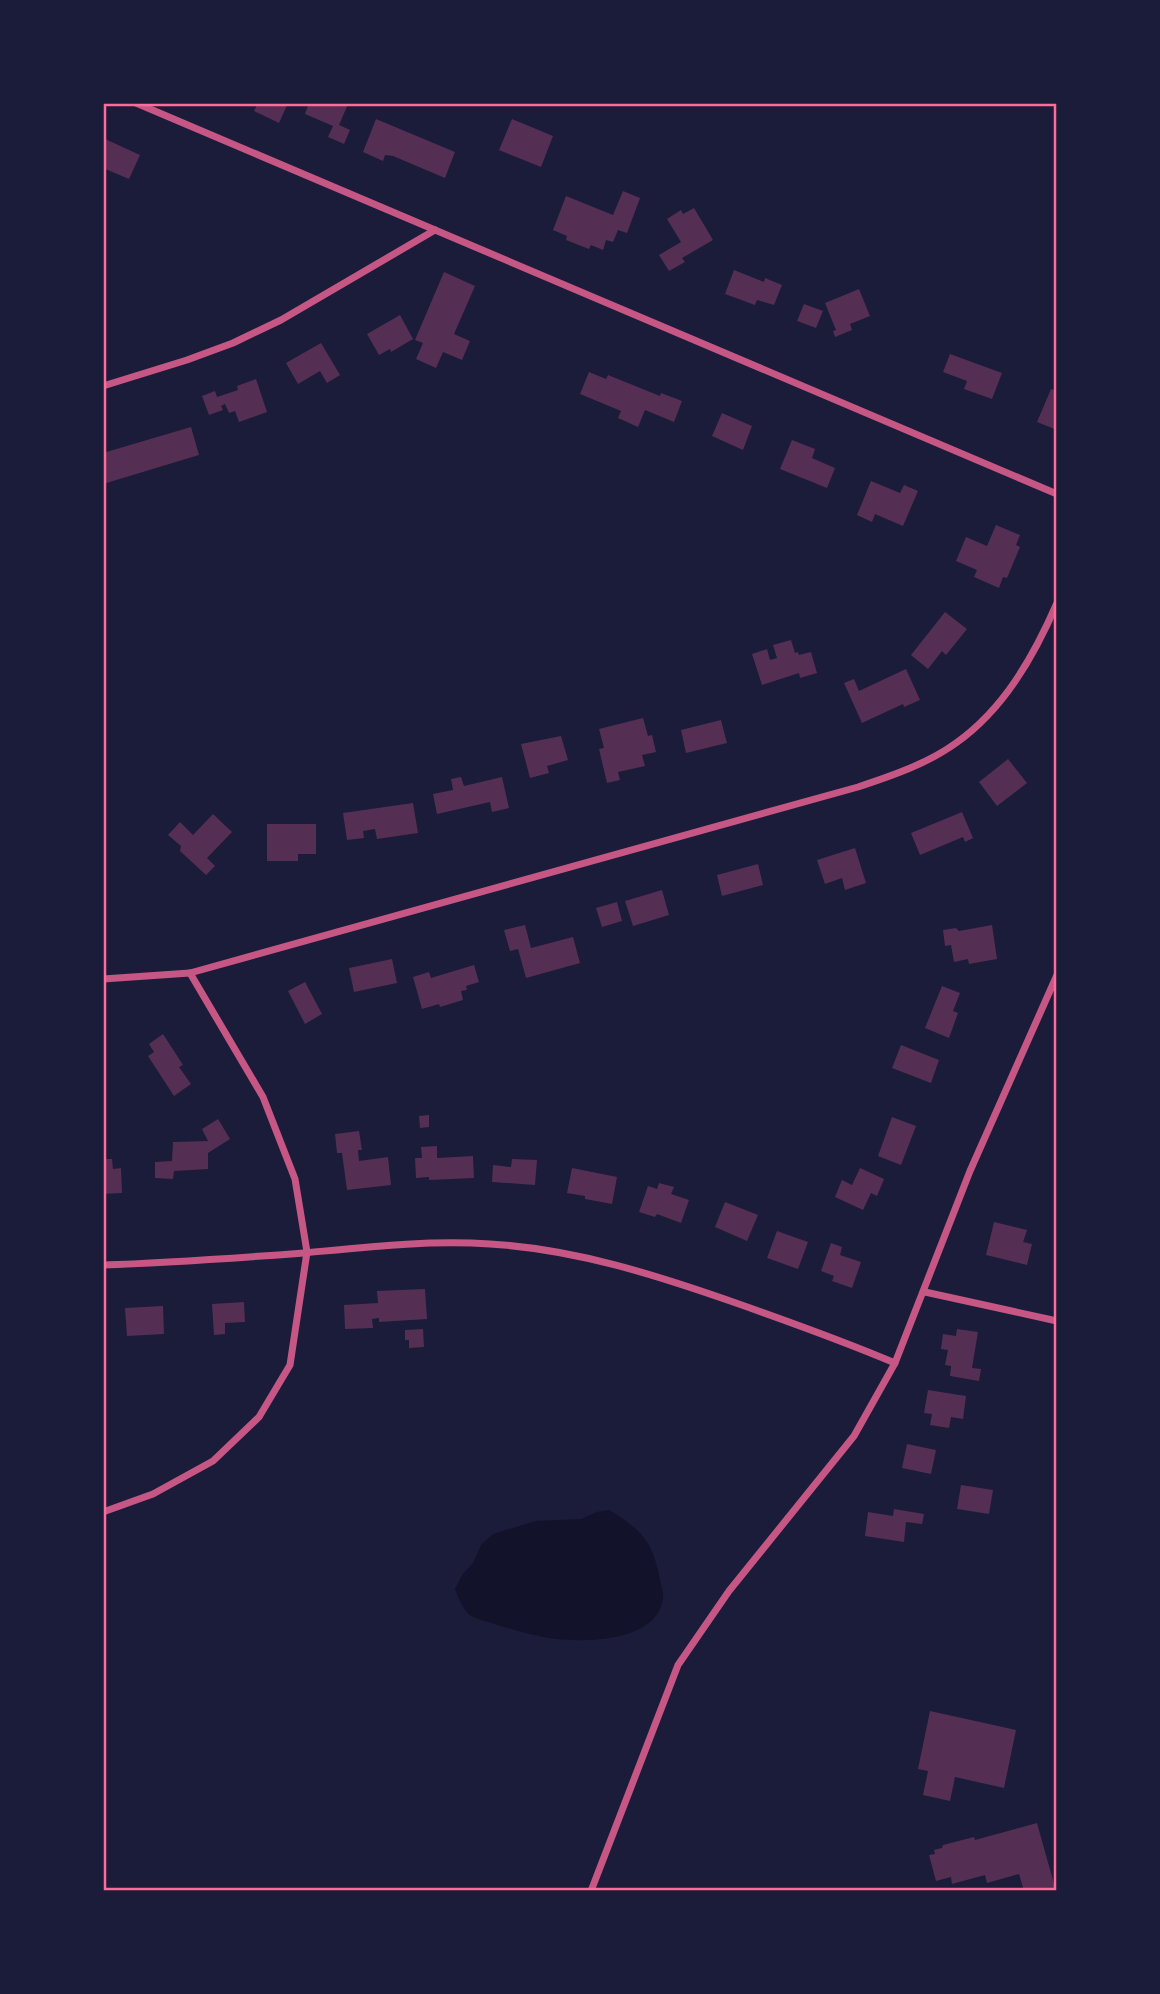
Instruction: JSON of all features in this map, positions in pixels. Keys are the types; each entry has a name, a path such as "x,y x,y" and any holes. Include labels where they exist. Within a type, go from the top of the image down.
{"street":[{"path":"136,103 1057,494"},
{"path":"103,386 187,360 245,337 281,320 435,230"},
{"path":"103,979 190,973 894,775 956,743 984,718 1029,662 1057,603"},
{"path":"103,1512 153,1494 213,1461 259,1417 289,1364 307,1252 295,1179 263,1097 190,973"},
{"path":"591,1891 650,1731 678,1665 729,1591 854,1436 895,1363 925,1292 970,1171 1057,975"},
{"path":"103,1265 158,1264 399,1243 447,1242 538,1248 589,1257 641,1271 836,1338 895,1363"},
{"path":"925,1292 1057,1321"}],"shaded area":[{"path":"609,1510 643,1536 656,1563 663,1596 659,1612 649,1623 617,1636 563,1640 473,1617 465,1610 455,1589 462,1575 473,1563 481,1545 493,1534 536,1521 581,1519"}],"building":[{"path":"253,103 288,103 279,123 254,111 257,105"},
{"path":"309,103 348,104 339,125 350,130 344,144 328,137 333,126 305,114"},
{"path":"376,119 455,152 445,178 393,156 385,155 383,161 363,152"},
{"path":"512,119 553,136 541,167 499,150"},
{"path":"103,138 140,155 129,179 103,168"},
{"path":"623,191 640,198 627,233 618,230 613,242 606,240 603,250 591,245 589,249 566,240 567,236 553,230 566,196 613,215"},
{"path":"694,208 713,240 682,258 685,262 669,271 659,255 681,242 667,219 681,210 683,214"},
{"path":"734,270 764,282 765,278 782,285 774,305 757,300 755,305 725,294"},
{"path":"444,272 475,286 454,334 470,341 462,360 443,352 436,368 416,359 423,343 415,340"},
{"path":"859,289 870,316 850,324 852,330 835,337 833,331 836,330 825,303"},
{"path":"804,304 823,311 816,328 797,321"},
{"path":"400,315 413,339 391,352 390,349 379,355 367,334"},
{"path":"321,343 340,375 327,383 320,371 298,384 286,363"},
{"path":"950,354 1002,373 992,399 964,389 967,381 943,372"},
{"path":"589,372 606,379 608,375 660,396 661,393 682,401 674,422 645,410 638,427 618,418 621,411 580,394"},
{"path":"256,379 267,412 239,422 235,411 229,413 225,404 221,406 223,410 209,415 202,396 215,391 217,397 238,390 237,386"},
{"path":"1051,389 1057,391 1057,430 1037,422"},
{"path":"722,413 752,426 743,450 712,436"},
{"path":"191,427 199,455 103,484 103,453"},
{"path":"792,440 815,449 812,458 835,468 827,488 780,469"},
{"path":"871,481 900,493 904,485 918,491 903,526 875,514 872,522 857,515"},
{"path":"996,525 1020,535 1016,545 1020,547 1007,578 1003,577 999,588 974,577 977,570 956,561 966,537 987,546"},
{"path":"945,612 967,629 946,655 942,651 928,669 911,655"},
{"path":"791,640 795,653 798,652 799,655 811,652 817,673 800,678 799,673 762,685 752,654 767,649 770,660 777,658 773,645"},
{"path":"906,669 920,700 904,707 903,704 862,723 844,683 854,679 859,691"},
{"path":"643,718 648,736 652,735 656,752 642,755 645,766 618,772 620,780 607,783 599,749 604,748 599,729"},
{"path":"721,720 727,743 686,753 681,730"},
{"path":"561,736 568,760 547,766 549,773 530,778 521,744"},
{"path":"1008,759 1027,783 997,806 979,782"},
{"path":"461,777 464,786 502,777 509,808 492,812 490,802 437,814 433,794 453,790 451,779"},
{"path":"413,803 418,833 377,839 375,829 363,831 364,838 347,840 343,813"},
{"path":"962,812 973,838 965,842 963,837 920,855 911,833"},
{"path":"213,814 232,832 207,858 215,866 206,875 180,851 181,846 168,835 180,822 193,835"},
{"path":"267,824 316,824 316,854 298,854 298,861 267,861"},
{"path":"855,848 866,883 845,890 842,878 825,884 817,860"},
{"path":"758,864 763,885 722,896 717,875"},
{"path":"662,890 669,915 633,926 625,901"},
{"path":"617,902 622,921 602,927 596,908"},
{"path":"525,925 531,948 573,937 580,963 526,978 518,949 510,951 504,930"},
{"path":"992,925 997,959 969,964 968,959 954,962 951,945 945,946 943,930 956,928 959,931"},
{"path":"392,959 397,983 354,992 349,968"},
{"path":"474,965 479,982 466,986 467,990 461,991 463,1000 422,1009 413,977 429,972 431,978"},
{"path":"305,982 322,1014 305,1024 288,991"},
{"path":"942,986 960,993 953,1011 958,1013 949,1038 925,1028"},
{"path":"163,1034 183,1065 179,1067 191,1084 174,1096 148,1056 154,1052 149,1044"},
{"path":"901,1045 939,1060 931,1083 892,1068"},
{"path":"429,1115 429,1127 420,1128 419,1116"},
{"path":"892,1117 916,1126 901,1165 878,1156"},
{"path":"218,1119 230,1139 208,1153 208,1169 174,1171 173,1179 155,1178 155,1162 172,1161 173,1142 208,1141 202,1129"},
{"path":"359,1131 362,1150 358,1150 359,1161 388,1157 391,1185 347,1190 342,1153 337,1153 335,1134"},
{"path":"437,1146 437,1158 473,1156 474,1178 416,1178 415,1158 422,1158 421,1147"},
{"path":"103,1159 112,1159 113,1169 121,1168 122,1193 103,1194"},
{"path":"512,1159 537,1160 535,1185 492,1182 493,1165 511,1167"},
{"path":"572,1168 617,1177 612,1204 567,1193"},
{"path":"860,1168 884,1179 877,1196 871,1193 863,1210 835,1197 842,1180 852,1185"},
{"path":"659,1183 674,1187 671,1194 689,1200 681,1223 657,1214 655,1217 639,1212 648,1186 657,1189"},
{"path":"725,1202 758,1215 747,1241 715,1227"},
{"path":"994,1222 1027,1230 1023,1242 1032,1244 1027,1265 986,1255"},
{"path":"777,1231 808,1242 798,1269 767,1258"},
{"path":"831,1243 842,1247 840,1255 861,1262 852,1288 832,1281 834,1276 821,1271"},
{"path":"425,1289 427,1319 379,1322 379,1318 372,1319 373,1328 345,1329 344,1305 378,1303 377,1291"},
{"path":"244,1302 245,1322 225,1323 225,1334 214,1335 212,1304"},
{"path":"163,1306 164,1334 127,1336 125,1308"},
{"path":"423,1329 424,1347 409,1348 409,1340 405,1340 405,1330"},
{"path":"957,1329 978,1332 972,1368 981,1369 979,1381 950,1376 951,1366 945,1365 948,1350 941,1349 943,1334 956,1336"},
{"path":"928,1390 966,1396 963,1419 951,1417 949,1428 930,1425 932,1414 924,1413"},
{"path":"907,1444 936,1450 931,1474 902,1468"},
{"path":"961,1485 993,1490 989,1514 957,1509"},
{"path":"894,1509 924,1514 922,1524 906,1522 904,1542 865,1536 868,1512 893,1516"},
{"path":"930,1711 1016,1730 1004,1788 955,1777 950,1801 923,1795 928,1771 918,1769"},
{"path":"1037,1823 1056,1891 1024,1891 1019,1874 987,1883 985,1875 952,1884 951,1877 936,1881 929,1855 935,1854 934,1850 942,1848 943,1845 974,1837 975,1840"}]}
